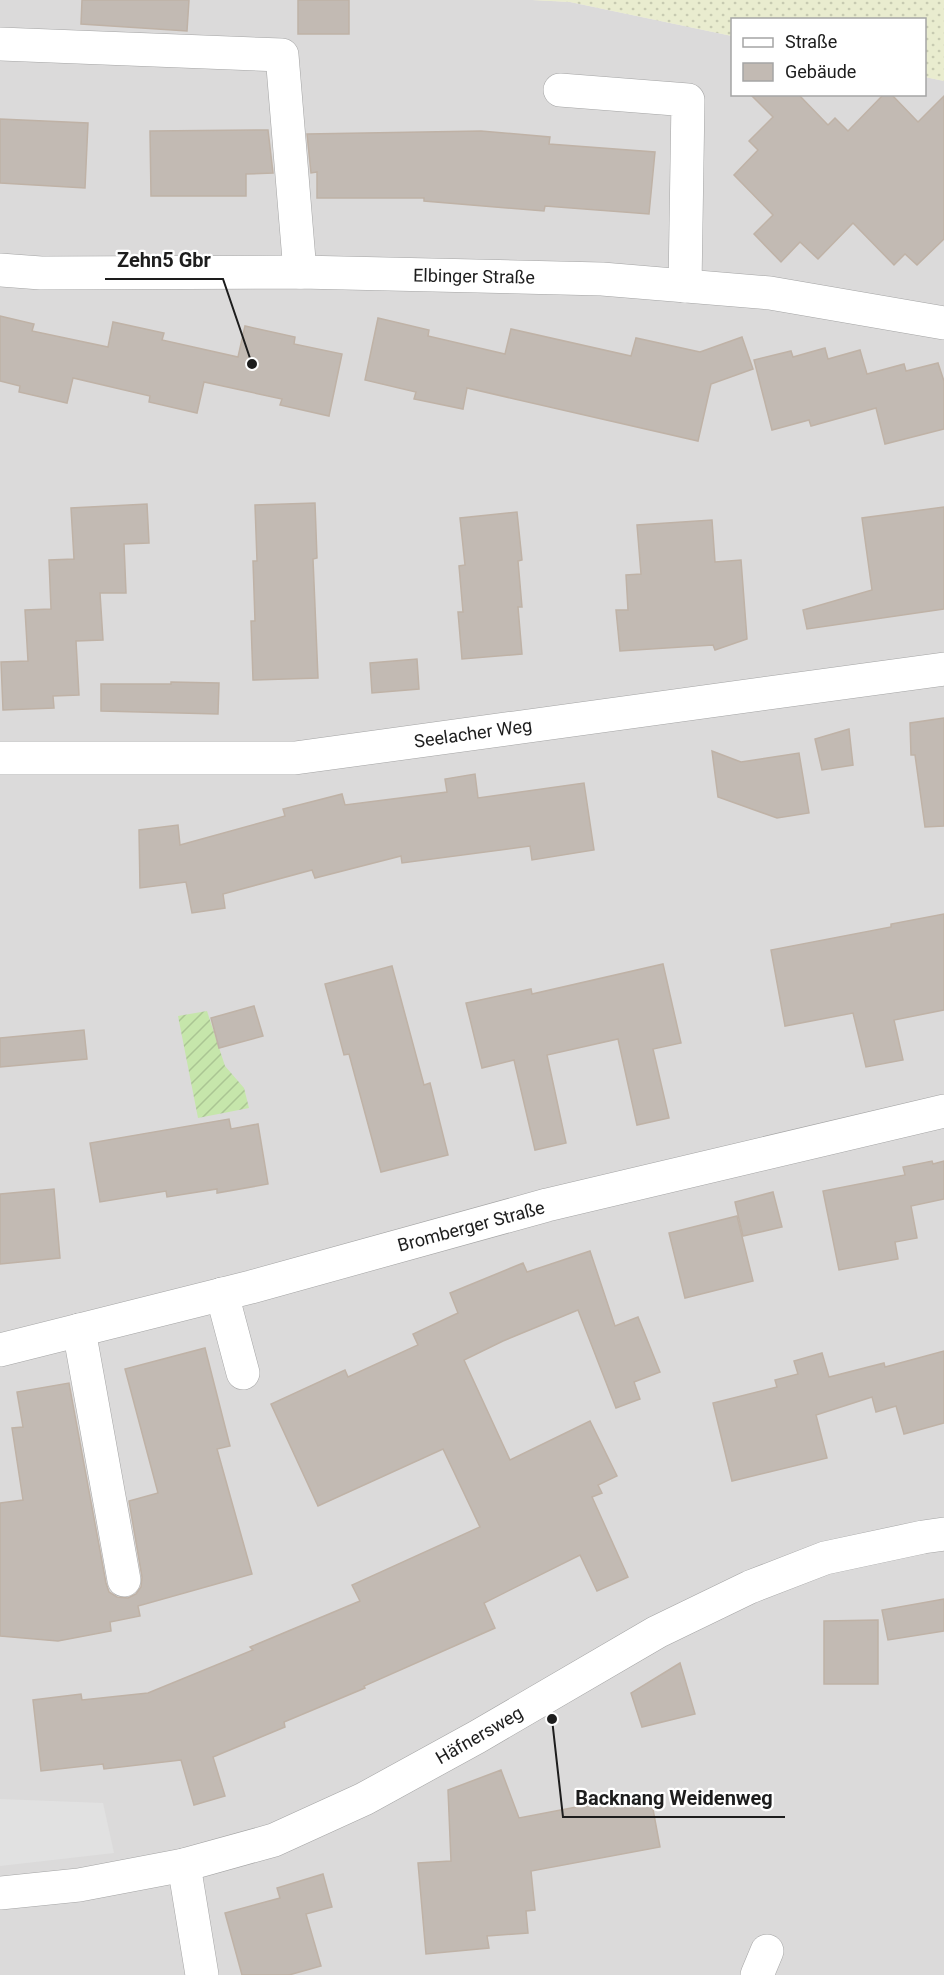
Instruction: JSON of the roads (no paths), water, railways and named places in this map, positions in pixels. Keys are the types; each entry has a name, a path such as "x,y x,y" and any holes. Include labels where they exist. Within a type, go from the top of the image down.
{"street":[{"path":"0,44 282,55 300,272"},
{"path":"560,90 688,100 685,286"},
{"name":"Elbinger Straße","path":"0,270 41,273 300,272 602,279 770,293 944,323"},
{"name":"Seelacher Weg","path":"0,758 296,758 944,669"},
{"name":"Bromberger Straße","path":"0,1350 222,1294 547,1205 944,1111"},
{"path":"222,1294 243,1373"},
{"path":"79,1330 124,1580"},
{"name":"Häfnersweg","path":"0,1893 40,1876 79,1885 184,1865 274,1839 364,1799 477,1737 657,1632 750,1587 825,1558 944,1534"},
{"path":"184,1865 202,1975"}],"place":[{"name":"Zehn5 Gbr","path":"252,364"},
{"name":"Backnang Weidenweg","path":"552,1719"}]}
